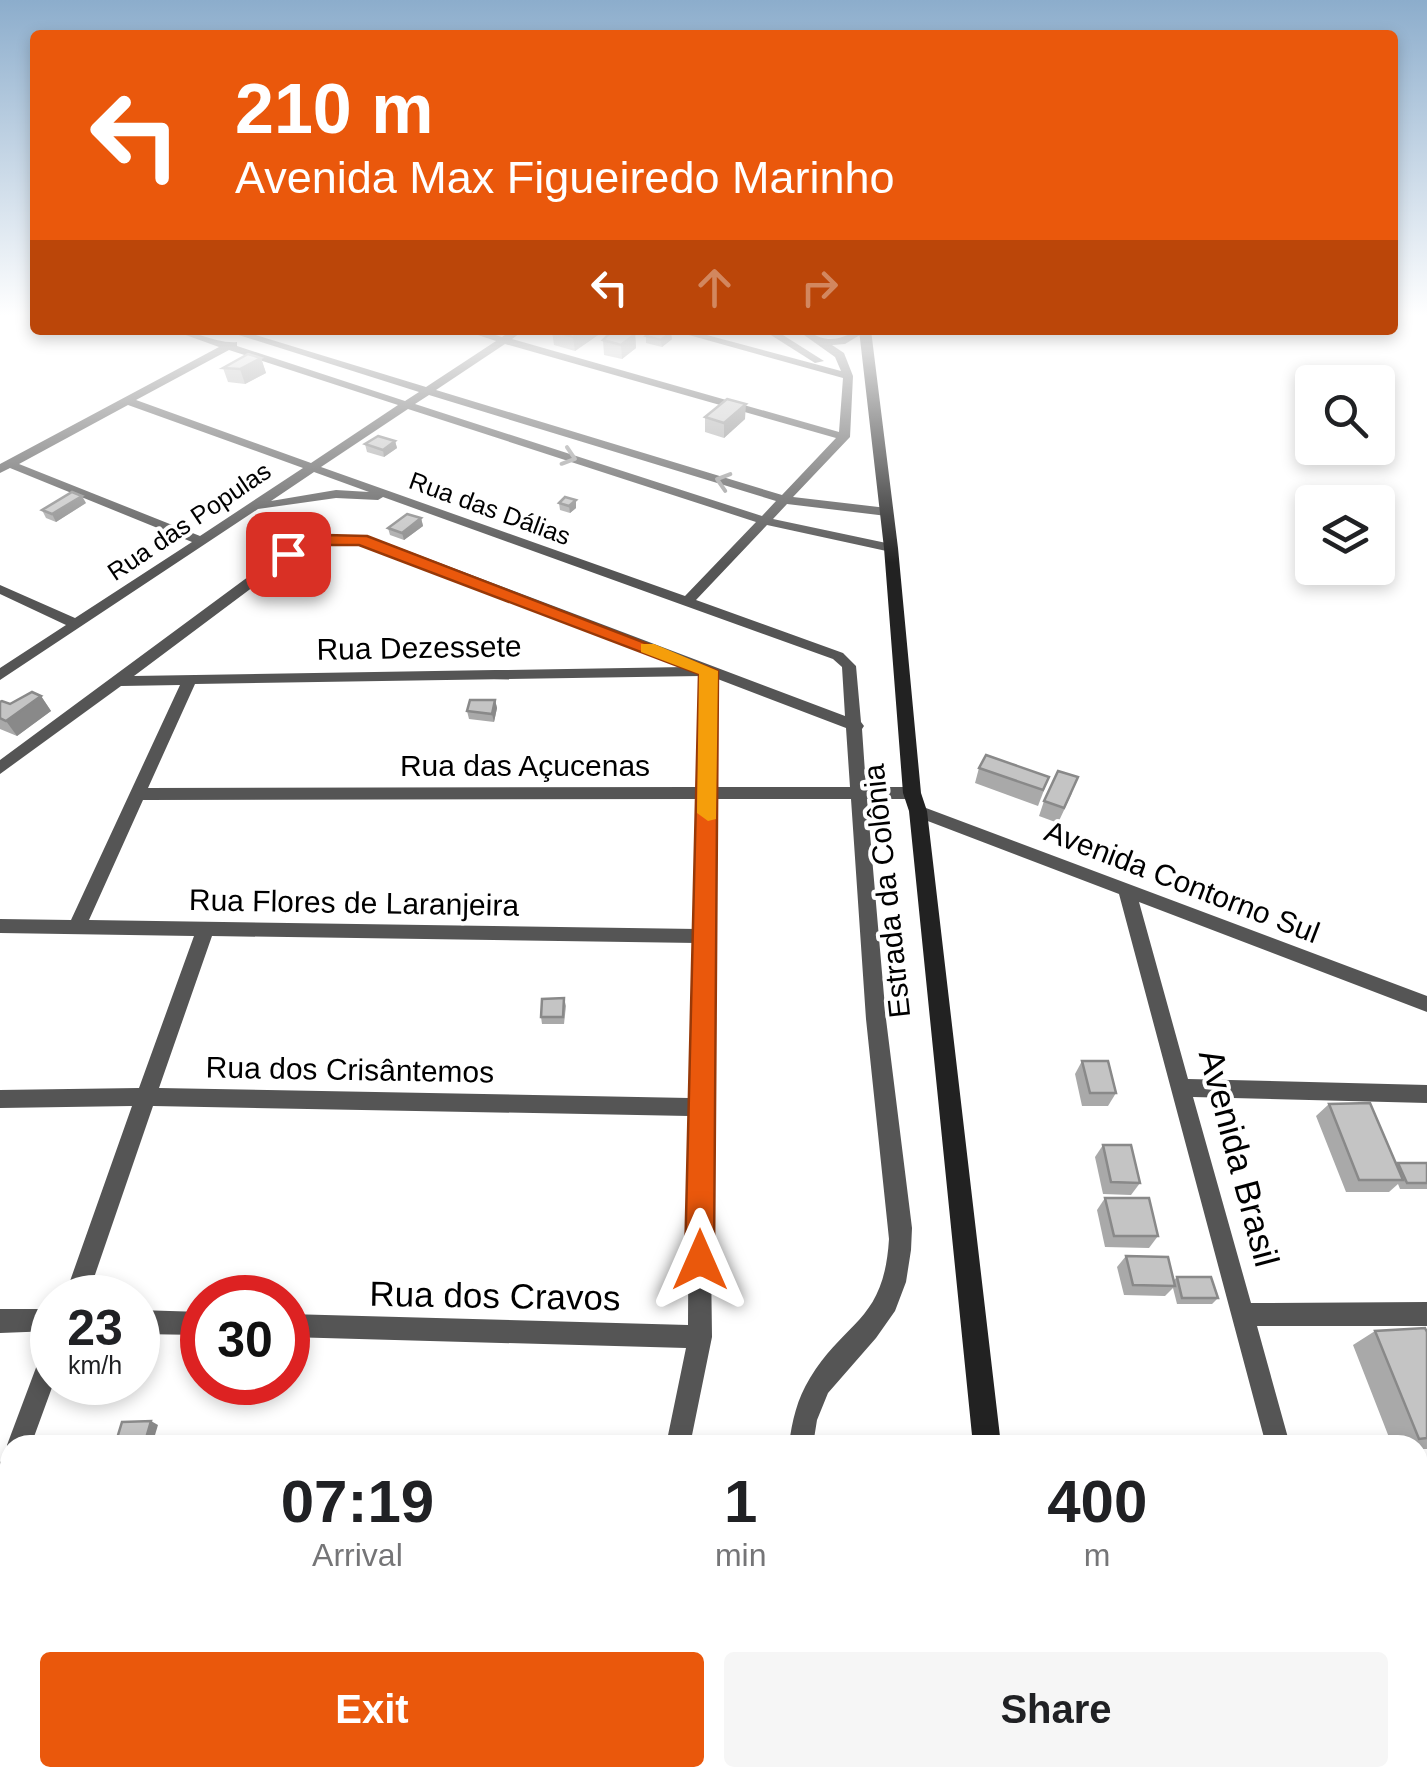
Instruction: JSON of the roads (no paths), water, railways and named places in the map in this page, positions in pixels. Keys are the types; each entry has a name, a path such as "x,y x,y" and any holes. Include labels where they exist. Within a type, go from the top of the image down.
{"main road":[{"name":"Estrada da Colônia","path":"872,396 892,548 915,802 985,1435"}],"street":[{"path":"5,467 136,396"},
{"path":"381,396 765,521 892,548"},
{"name":"Rua das Populas","path":"0,675 417,396"},
{"path":"440,396 786,500 887,512"},
{"path":"702,396 844,437"},
{"path":"686,603 844,437 845,396"},
{"name":"Rua das Dálias","path":"127,401 838,656 852,672 856,726"},
{"path":"5,467 199,540"},
{"path":"249,508 336,494 398,498"},
{"path":"1,766 288,554 342,539 382,546 856,726 857,792 876,1019 901,1228 900,1262 881,1312 822,1376 810,1400 803,1435"},
{"path":"0,590 76,624"},
{"path":"680,1435 700,1336 699,1107 706,936 708,671"},
{"name":"Rua Dezessete","path":"119,681 708,671"},
{"path":"78,924 190,679"},
{"name":"Rua das Açucenas","path":"139,794 857,792 915,802"},
{"name":"Avenida Contorno Sul","path":"915,802 1127,891 1427,1004"},
{"name":"Avenida Brasil","path":"1127,891 1275,1435"},
{"name":"Rua Flores de Laranjeira","path":"0,926 78,924 706,936"},
{"path":"83,1275 206,929"},
{"path":"1182,1088 1427,1094"},
{"name":"Rua dos Crisântemos","path":"0,1099 148,1096 699,1107"},
{"path":"1243,1315 1427,1314"},
{"path":"0,1321 30,1320"},
{"name":"Rua dos Cravos","path":"310,1327 700,1336"},
{"path":"23,1435 34,1405"}]}
